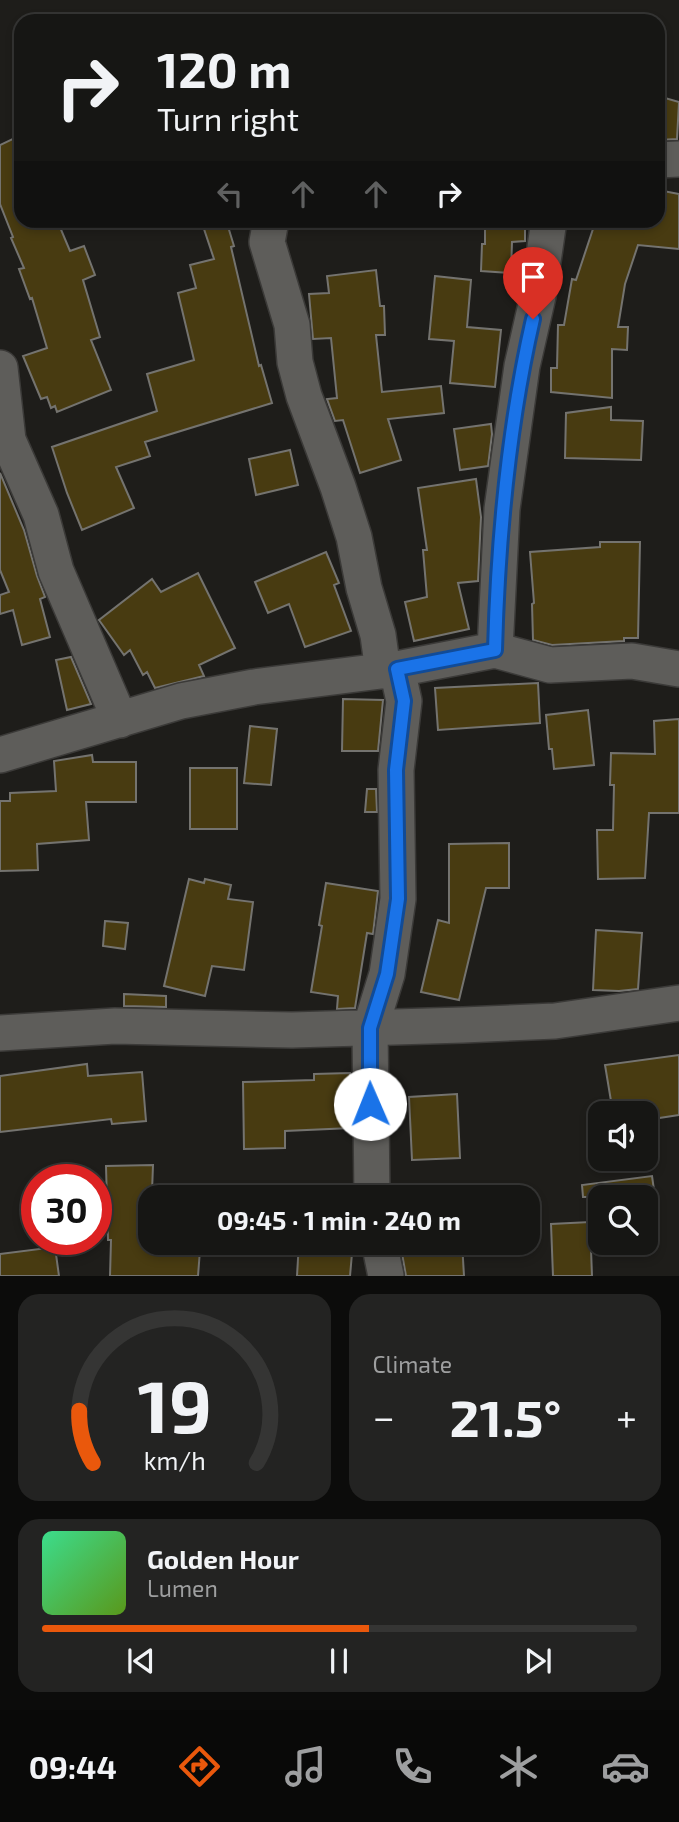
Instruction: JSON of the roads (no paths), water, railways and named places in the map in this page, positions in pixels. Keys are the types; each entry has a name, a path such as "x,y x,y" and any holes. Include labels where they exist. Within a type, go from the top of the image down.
{"street":[{"path":"270,228 267,242 292,325 295,362 304,396 354,537 364,588 378,635 404,701 396,770 398,899 387,974 370,1028 372,1185"},
{"path":"495,650 502,509 522,366 538,296 548,228"},
{"path":"0,368 4,441 41,515 56,571 120,720"},
{"path":"0,755 181,701 254,687 390,670 495,650 550,665 632,661 679,669"},
{"path":"0,1032 115,1026 292,1030 555,1021 679,1003"},
{"path":"382,1255 386,1276"}]}
